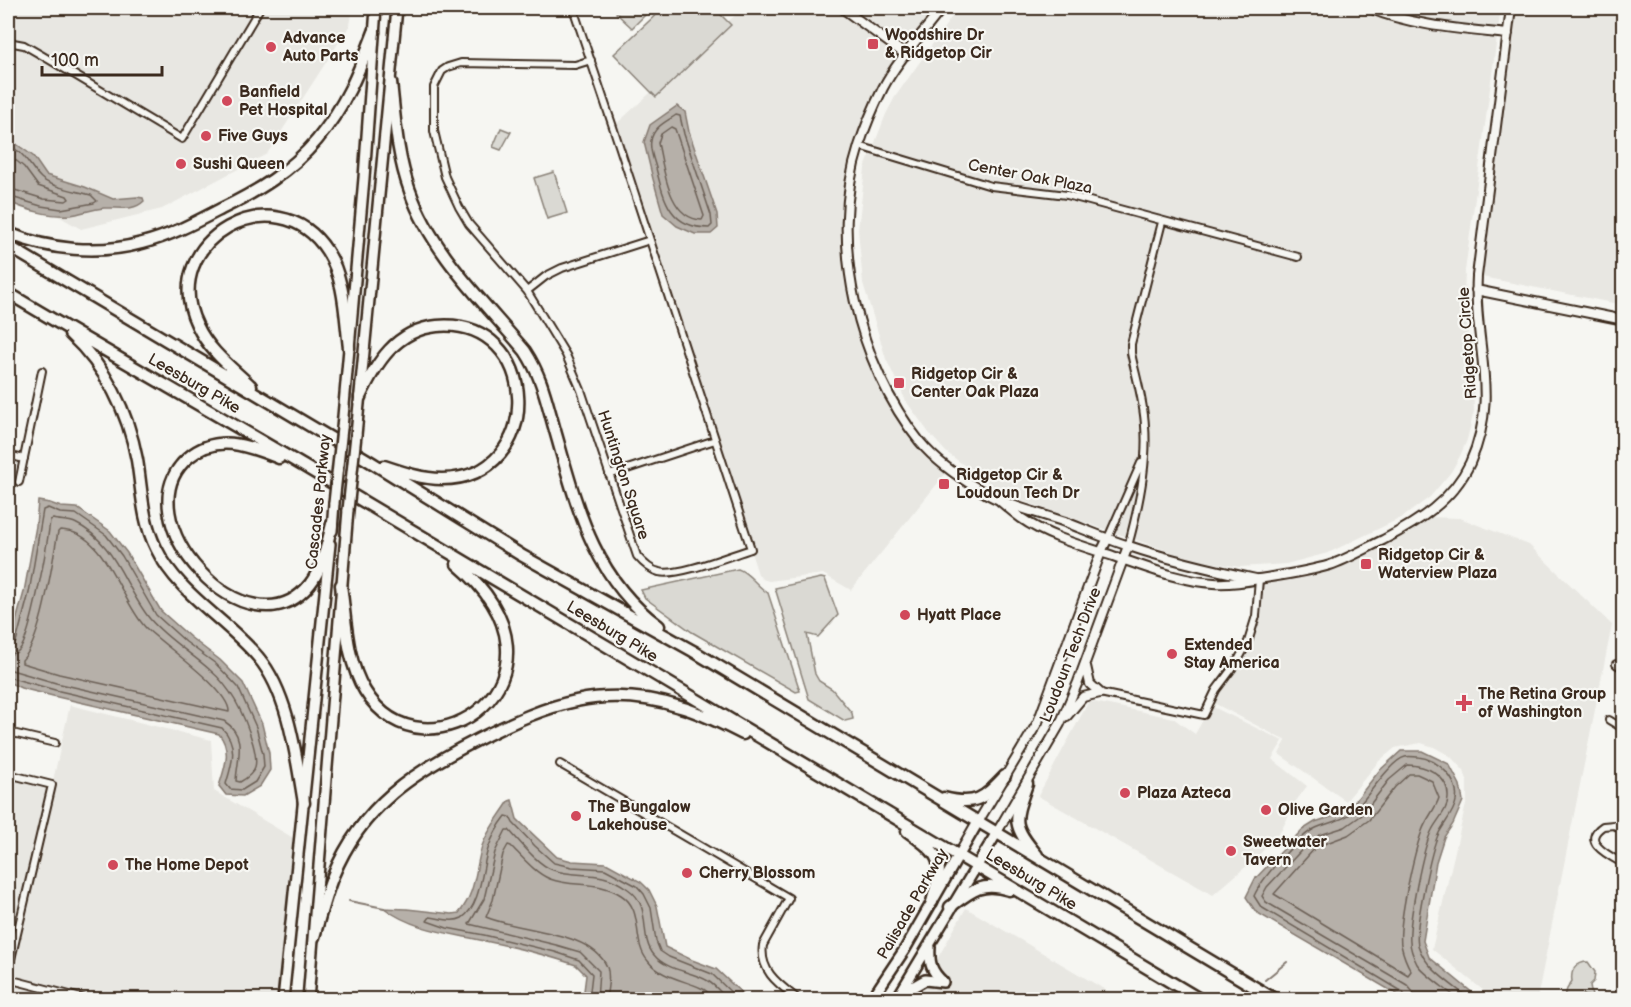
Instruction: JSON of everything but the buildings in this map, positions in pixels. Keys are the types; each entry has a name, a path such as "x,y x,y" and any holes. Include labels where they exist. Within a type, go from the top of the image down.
{"highway":[{"path":"8,233 37,243 63,248 98,248 142,243 192,224 255,192 292,167 332,120 355,82 374,32"},
{"path":"391,82 399,149 410,192 437,244 534,366 545,390 578,512 594,548 612,578 629,600 647,618 693,651"},
{"path":"267,400 212,350 197,326 191,310 189,284 193,266 206,243 226,226 243,219 269,217 294,223 316,237 328,251 336,270 343,294 349,348"},
{"name":"Leesburg Pike","path":"8,246 366,459 521,555 693,651 996,834 1276,999"},
{"name":"Leesburg Pike","path":"8,293 1201,999"},
{"path":"25,303 56,322 76,340 93,358 110,384 118,400 132,442 144,512 155,546 168,569 185,589 224,622 263,664 291,728 303,802"},
{"path":"360,397 376,366 392,346 414,332 440,326 466,329 490,342 512,369 519,394 519,412 511,437 495,458 473,472 444,479 430,478 403,472 366,459"},
{"path":"307,468 237,443 219,443 202,449 187,459 173,478 168,504 172,526 191,560 223,592 236,600 265,606 287,600 309,586 320,566 332,524"},
{"path":"341,585 353,661 364,690 375,704 394,718 409,725 425,728 442,727 468,718 486,704 499,686 507,659 506,633 495,609 479,584 455,562 421,537"},
{"path":"314,937 326,894 342,856 358,830 381,803 422,769 521,717 539,710 580,699 604,697 662,702 703,715 790,755"},
{"path":"932,794 956,801 976,801 987,795 1005,776"},
{"path":"1027,784 1019,807 1017,825 1020,834 1043,862"},
{"path":"868,803 935,854 939,865 939,876 932,902"},
{"path":"950,907 975,889 988,886 997,886 1026,895"}],"main road":[{"name":"Cascades Parkway","path":"283,999 342,428 376,8"},
{"name":"Cascades Parkway","path":"308,999 341,585 397,8"},
{"name":"Palisade Parkway","path":"871,999 885,980 978,822"},
{"name":"Palisade Parkway","path":"898,997 950,907 996,834"},
{"path":"898,997 920,981 943,982 930,966 930,944"},
{"path":"277,999 286,975"}],"street":[{"path":"8,42 24,45 182,139 260,8"},
{"path":"573,8 591,60"},
{"path":"842,8 906,55"},
{"name":"Ridgetop Circle","path":"942,8 884,87 859,146 848,188 846,246 852,283 875,366 903,418 926,448 969,483 1000,501 1022,519 1101,552 1183,579 1238,584 1332,564 1424,517 1454,488 1478,445 1485,413 1485,379 1476,290 1511,8"},
{"path":"1369,8 1426,24 1508,34"},
{"name":"Huntington Square","path":"591,60 650,240 751,549 674,573 658,572 637,556 570,363 556,336 527,291 481,239 451,191 438,152 434,131 434,87 441,71 455,64 575,64 591,60"},
{"name":"Center Oak Plaza","path":"859,146 991,186 1067,195 1298,257"},
{"path":"1128,546 1141,488 1145,426 1131,344 1162,222"},
{"path":"527,291 546,276 562,268 650,240"},
{"path":"1476,290 1623,320"},
{"path":"20,482 42,372"},
{"path":"609,475 715,440"},
{"path":"8,455 24,459"},
{"path":"1108,538 1144,457"},
{"name":"Ridgetop Circle","path":"1000,501 1128,546 1211,570 1259,579"},
{"name":"Loudoun Tech Drive","path":"978,822 1038,722 1108,538"},
{"name":"Loudoun Tech Drive","path":"996,834 1060,724 1086,662 1128,546"},
{"path":"1060,724 1083,697 1100,693 1204,715 1216,690 1238,662 1248,642 1256,616 1259,579"},
{"path":"1086,662 1089,680 1100,693"},
{"path":"1616,664 1623,669"},
{"path":"1609,720 1623,729"},
{"path":"8,732 55,744"},
{"path":"560,764 789,898 763,945 762,962 770,976 799,999"},
{"path":"8,774 52,785 8,972"},
{"path":"1623,831 1614,825 1604,826 1599,828 1595,838 1598,848 1623,864"},
{"path":"8,979 89,999"}],"shaded area":[{"path":"8,8 353,8 350,25 267,154 162,209 81,229 8,187"},
{"path":"621,8 652,8 632,28 616,13"},
{"path":"663,8 714,8 731,25 656,97 614,54"},
{"path":"743,8 942,8 884,87 850,176 848,264 875,366 921,442 950,468 851,590 823,574 769,581 762,579 758,574 613,127"},
{"path":"958,8 1501,8 1465,271 1464,299 1473,379 1474,411 1467,440 1460,456 1451,472 1430,497 1403,517 1328,553 1286,564 1240,567 1194,560 1020,500 995,488 946,452 906,401 886,359 863,283 858,230 865,168 886,114 895,97"},
{"path":"1511,8 1573,8 1623,13 1623,305 1477,276"},
{"path":"501,128 511,132 501,150 493,147"},
{"path":"554,172 567,213 547,219 534,178"},
{"path":"1424,517 1460,518 1529,545 1612,625 1537,999 1494,999 1432,949 1467,800 1467,780 1464,771 1450,756 1421,743 1395,748 1379,761 1346,801 1279,754 1286,741 1210,701 1253,629 1259,579 1332,564"},
{"path":"738,569 768,593 800,691 796,692 692,632 645,598 641,590"},
{"path":"825,579 838,615 818,637 807,634 815,674 819,681 832,689 852,713 853,719 845,721 809,699 775,588"},
{"path":"1089,701 1173,718 1195,734 1211,706 1283,741 1272,759 1307,786 1296,801 1281,831 1257,857 1213,895 1038,796"},
{"path":"70,705 211,740 214,791 300,842 283,999 8,999 8,774 52,785"},
{"path":"966,908 1121,999 914,1000"},
{"path":"1588,962 1595,972 1594,981 1590,985 1592,997 1583,995 1582,999 1564,999 1572,981 1573,970 1581,963"}],"water":[{"path":"677,106 685,112 689,132 717,214 718,228 711,234 695,234 677,226 663,214 653,179 644,142 650,125"},
{"path":"8,138 33,156 46,175 85,187 113,199 137,197 143,198 144,201 130,208 104,208 71,215 55,215 30,210 8,201"},
{"path":"38,501 61,507 77,508 110,531 127,553 161,611 220,660 243,683 262,724 269,753 270,770 260,786 243,796 226,795 219,786 226,752 219,734 53,696 21,688 8,682 8,650 24,592 36,526"},
{"path":"1401,751 1422,751 1449,764 1460,785 1463,801 1453,824 1444,837 1436,862 1423,941 1429,957 1480,999 1405,999 1256,912 1246,897 1255,879 1302,830 1315,822 1339,814 1353,804 1379,771"},
{"path":"512,800 517,819 557,857 572,861 606,863 641,882 649,890 657,906 665,947 716,969 748,999 583,999 586,975 576,965 419,926 384,908 459,913 472,889 484,840 509,801"}],"waterway":[{"path":"349,901 384,908"},
{"path":"1265,980 1287,962"}],"place":[{"name":"Woodshire Dr & Ridgetop Cir","path":"873,44"},
{"name":"Advance Auto Parts","path":"271,47"},
{"name":"Banfield Pet Hospital","path":"227,101"},
{"name":"Five Guys","path":"206,136"},
{"name":"Sushi Queen","path":"181,164"},
{"name":"Ridgetop Cir & Center Oak Plaza","path":"899,383"},
{"name":"Ridgetop Cir & Loudoun Tech Dr","path":"944,484"},
{"name":"Ridgetop Cir & Waterview Plaza","path":"1366,564"},
{"name":"Hyatt Place","path":"905,615"},
{"name":"Extended Stay America","path":"1172,654"},
{"name":"The Retina Group of Washington","path":"1464,703"},
{"name":"Plaza Azteca","path":"1125,793"},
{"name":"Olive Garden","path":"1266,810"},
{"name":"The Bungalow Lakehouse","path":"576,816"},
{"name":"Sweetwater Tavern","path":"1231,851"},
{"name":"The Home Depot","path":"113,865"},
{"name":"Cherry Blossom","path":"687,873"}]}
